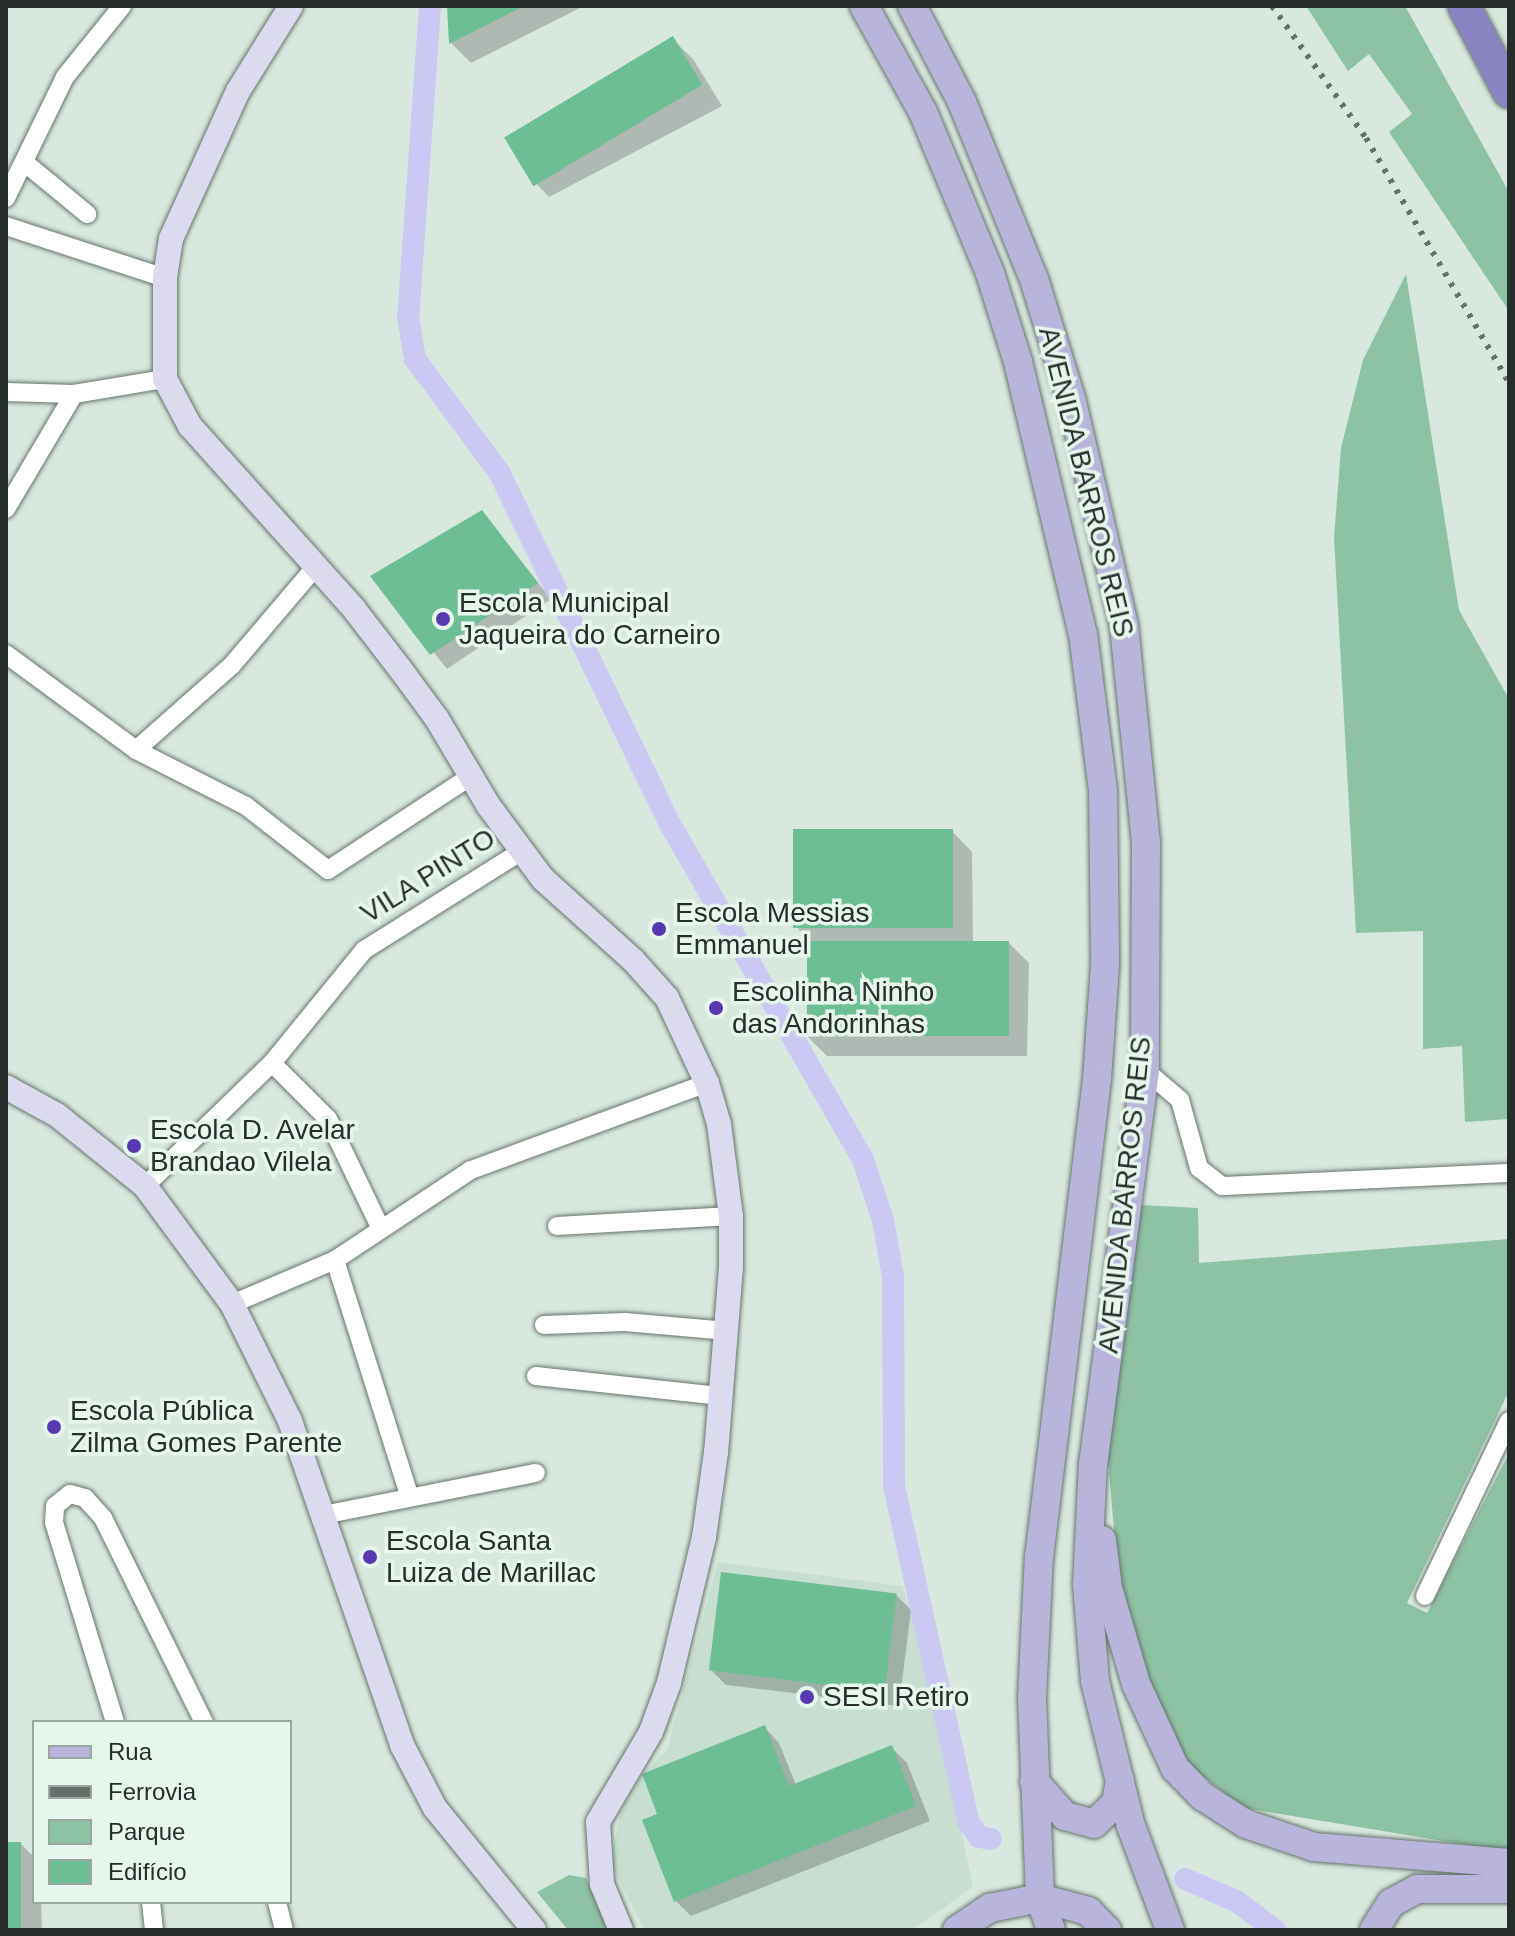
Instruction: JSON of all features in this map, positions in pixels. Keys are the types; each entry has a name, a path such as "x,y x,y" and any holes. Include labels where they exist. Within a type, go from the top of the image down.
{"highway":[{"path":"1464,6 1509,92"}],"main road":[{"name":"AVENIDA BARROS REIS","path":"864,6 923,112 990,273 1018,362 1083,634 1103,791 1105,965 1097,1079 1039,1555 1032,1697 1040,1898 1051,1930"},
{"name":"AVENIDA BARROS REIS","path":"912,6 962,102 1034,279 1103,529 1124,626 1146,842 1145,1070 1093,1463 1089,1629 1095,1681 1131,1826 1170,1930"},
{"path":"1093,1463 1108,1588 1136,1684 1175,1768 1202,1796 1246,1824 1314,1847 1509,1863"},
{"path":"1034,1781 1065,1816 1094,1824 1116,1803 1120,1778"},
{"path":"1374,1930 1391,1903 1417,1889 1509,1889"},
{"path":"957,1930 990,1908 1040,1898 1088,1911 1107,1930"}],"street":[{"path":"6,198 65,77 122,6"},
{"path":"291,6 238,91 177,221 165,278 165,379 190,426 317,565 437,719 522,851 562,899 650,977 685,1028 707,1083 731,1216 728,1331 704,1537 669,1683 651,1732 598,1822 602,1884 621,1930"},
{"path":"24,162 87,214"},
{"path":"6,226 165,278"},
{"path":"6,392 74,394 165,379"},
{"path":"6,509 74,394"},
{"path":"136,750 232,665 317,565"},
{"path":"6,654 136,750 246,806 285,832 324,868 336,868 471,776"},
{"name":"VILA PINTO","path":"145,1186 272,1063 364,950 522,851"},
{"path":"272,1063 328,1119 381,1229"},
{"path":"1145,1070 1173,1089 1186,1109 1199,1168 1222,1186 1509,1173"},
{"path":"232,1304 335,1260 471,1170 707,1083"},
{"path":"6,1087 57,1115 145,1186 232,1304 290,1421 387,1706 419,1781 461,1843 534,1930"},
{"path":"557,1226 731,1216"},
{"path":"335,1260 409,1495"},
{"path":"544,1325 625,1322 728,1331"},
{"path":"536,1376 721,1396"},
{"path":"1425,1596 1509,1421"},
{"path":"323,1515 409,1495 536,1473"},
{"path":"114,1720 54,1522 55,1506 70,1494 85,1498 103,1518 203,1720"},
{"path":"151,1904 154,1930"},
{"path":"278,1904 284,1930"}],"shaded area":[{"name":"SESI Retiro","path":"718,1562 902,1586 921,1643 973,1887 912,1930 645,1930 610,1863 621,1811 642,1774 667,1750"}],"green space":[{"path":"1306,6 1405,6 1509,192 1509,311 1389,132 1412,114 1369,54 1348,71"},
{"path":"1406,274 1459,610 1509,699 1509,1119 1465,1122 1462,1046 1423,1049 1423,931 1356,933 1334,538 1341,448 1363,360"},
{"path":"1141,1205 1198,1208 1199,1263 1509,1239 1509,1391 1407,1603 1427,1613 1509,1453 1509,1852 1244,1808 1185,1762 1140,1660 1119,1588 1108,1460"},
{"path":"569,1875 586,1878 607,1930 568,1930 537,1892"}],"building":[{"path":"447,6 524,6 449,44"},
{"path":"673,36 702,85 533,186 504,137"},
{"name":"Escola Municipal Jaqueira do Carneiro","path":"482,510 538,583 430,655 370,576"},
{"path":"793,829 953,829 953,928 793,928"},
{"path":"807,941 1009,941 1009,1036 807,1036"},
{"path":"721,1572 897,1594 885,1692 709,1670"},
{"path":"765,1725 789,1786 892,1745 916,1806 674,1902 642,1820 657,1814 642,1774"},
{"path":"6,1842 21,1842 21,1930 6,1930"}],"waterway":[{"path":"430,6 408,317 415,359 499,472 670,824 863,1160 883,1220 893,1277 894,1486 969,1823 979,1837 991,1839"},
{"path":"1185,1879 1236,1901 1275,1930"}],"railway":[{"path":"1272,6 1366,138 1509,383"}],"place":[{"name":"Escola Municipal Jaqueira do Carneiro","path":"443,619"},
{"name":"Escola Messias Emmanuel","path":"659,929"},
{"name":"Escolinha Ninho das Andorinhas","path":"716,1008"},
{"name":"Escola D. Avelar Brandao Vilela","path":"134,1146"},
{"name":"Escola Pública Zilma Gomes Parente","path":"54,1427"},
{"name":"Escola Santa Luiza de Marillac","path":"370,1557"},
{"name":"SESI Retiro","path":"807,1697"}]}
